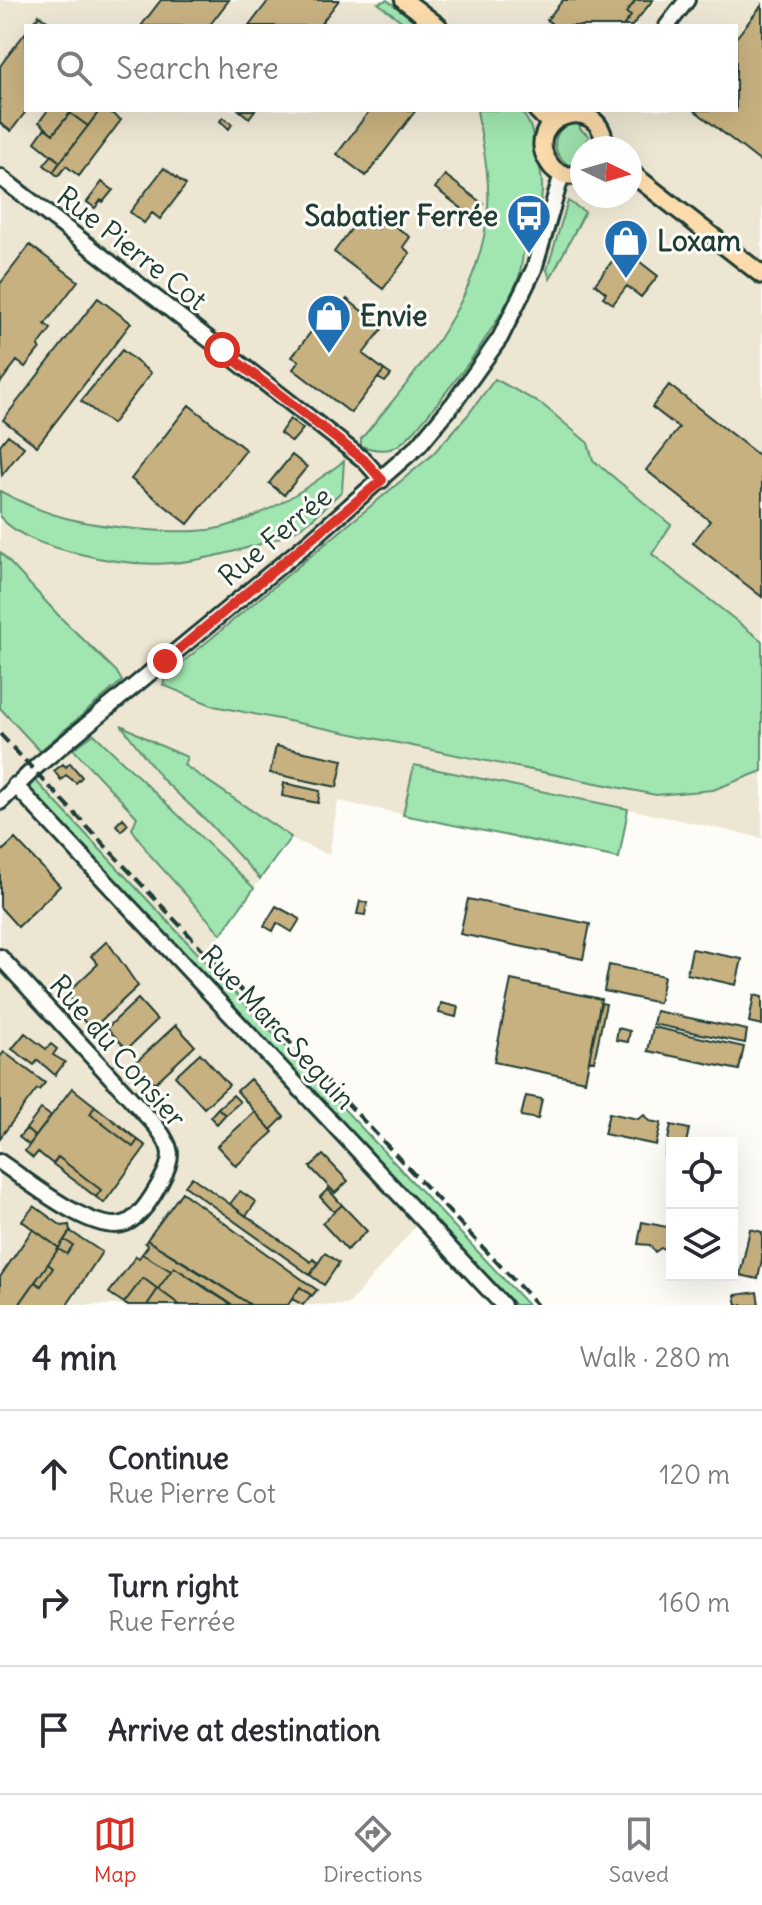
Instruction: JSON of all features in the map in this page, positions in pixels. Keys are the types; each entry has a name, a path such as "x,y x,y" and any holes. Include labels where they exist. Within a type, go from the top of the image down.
{"main road":[{"path":"404,0 435,24"},
{"path":"539,112 551,124"},
{"path":"570,174 562,174 547,161 543,152 543,142 551,124 571,114 596,115 604,136"},
{"path":"642,181 762,275"},
{"path":"642,195 762,289"}],"street":[{"path":"669,24 687,0"},
{"name":"Rue Ferrée","path":"0,802 15,785 382,480 419,445 500,338 534,269 562,174"},
{"name":"Rue Pierre Cot","path":"0,177 364,460 382,480"},
{"name":"Rue Marc Seguin","path":"15,785 503,1305"},
{"name":"Rue du Consier","path":"0,957 169,1143 171,1159 150,1201 129,1223 114,1226 96,1223 0,1162"}],"shaded area":[{"path":"0,0 762,0 762,838 628,809 619,858 338,801 329,855 290,838 221,934 196,993 416,1226 348,1305 0,1305"}],"green space":[{"path":"387,0 418,24 405,24 378,3"},
{"path":"477,112 521,112 530,125 542,189 536,217 524,246 519,277 485,340 417,428 404,441 386,450 361,446 361,439 404,387 443,332 474,273 488,207 485,158"},
{"path":"579,122 580,129 589,136 570,136 570,166 555,147 557,135 566,124"},
{"path":"568,201 570,208 585,212 550,279 547,270"},
{"path":"495,379 543,405 588,443 593,460 671,525 652,554 762,641 762,771 713,790 656,795 214,706 163,685 166,676 431,456"},
{"path":"344,461 342,491 306,524 272,540 184,562 122,562 56,548 16,531 0,517 0,491 38,509 78,521 145,530 211,529 243,521 273,507"},
{"path":"0,552 116,671 122,681 40,751 0,708"},
{"path":"121,725 187,757 184,765 291,837 260,879 208,822 162,779"},
{"path":"94,734 254,888 221,934 150,855 132,829 137,817 73,749"},
{"path":"414,765 628,809 619,858 403,815"},
{"path":"35,780 528,1305 515,1305 28,788"}],"building":[{"path":"161,0 229,0 211,24 143,24"},
{"path":"269,0 339,0 321,24 251,24"},
{"path":"563,0 636,0 626,13 631,16 625,24 550,24 547,20"},
{"path":"636,0 653,0 634,24 625,24 631,16 626,13"},
{"path":"762,5 762,163 697,112 738,112 738,35"},
{"path":"39,15 51,24 32,24"},
{"path":"24,35 25,112 11,131 0,123 0,66"},
{"path":"46,112 98,112 88,126 70,113 53,134 39,122"},
{"path":"98,112 110,112 121,120 79,176 66,166 58,176 53,172"},
{"path":"368,112 414,112 366,176 337,154"},
{"path":"70,113 88,126 60,162 35,142 45,128 53,134"},
{"path":"223,117 232,124 229,129 220,121"},
{"path":"52,155 60,162 53,172 44,165"},
{"path":"164,168 186,185 160,219 152,213 144,223 130,212"},
{"path":"445,175 483,204 473,217 435,188"},
{"path":"102,182 113,190 95,208 87,202"},
{"path":"361,216 378,229 385,219 410,237 403,247 410,253 383,289 334,252"},
{"path":"30,245 78,281 45,324 51,329 38,346 40,348 25,367 17,361 0,383 0,284"},
{"name":"Loxam","path":"622,248 658,276 641,297 627,286 613,304 603,297 606,293 595,284"},
{"path":"98,298 131,323 37,446 3,420"},
{"name":"Envie","path":"347,299 383,328 363,354 384,370 351,413 293,369 299,361 292,357 317,324 324,329"},
{"path":"122,350 151,373 112,424 81,401"},
{"path":"384,370 391,375 385,382 378,378"},
{"path":"669,385 762,458 762,597 693,543 710,521 646,470 679,428 652,407"},
{"path":"189,405 246,450 188,524 131,479"},
{"path":"290,419 303,429 292,442 280,433"},
{"path":"8,435 24,447 2,475 0,445"},
{"path":"292,455 307,467 284,495 269,483"},
{"path":"276,746 343,760 337,787 270,773"},
{"path":"70,763 82,777 76,783 66,775 61,780 54,771"},
{"path":"284,783 320,791 318,803 282,796"},
{"path":"123,818 128,824 121,831 116,825"},
{"path":"15,839 60,886 18,927 0,907 0,853"},
{"path":"468,899 590,924 583,959 460,934"},
{"path":"360,901 367,903 365,915 357,914"},
{"path":"276,906 300,919 292,932 277,923 273,931 264,926"},
{"path":"107,941 138,986 92,1029 80,1017 85,1013 66,994 98,964 91,956"},
{"path":"692,949 742,959 736,985 687,974"},
{"path":"609,965 664,976 659,1003 604,991"},
{"path":"511,980 601,999 585,1081 494,1062"},
{"path":"754,995 762,997 762,1025 749,1022"},
{"path":"138,999 157,1020 127,1049 107,1028"},
{"path":"441,1003 458,1007 456,1017 439,1013"},
{"path":"601,1003 606,1004 594,1061 589,1060"},
{"path":"656,1011 747,1030 745,1043 653,1024"},
{"path":"176,1025 195,1046 155,1083 136,1062"},
{"path":"653,1027 744,1047 739,1070 648,1051"},
{"path":"618,1028 630,1031 628,1042 616,1040"},
{"path":"25,1033 46,1049 51,1044 57,1049 53,1055 65,1062 55,1075 38,1060 34,1065 12,1049"},
{"path":"4,1052 45,1083 0,1138 0,1057"},
{"path":"200,1053 229,1085 204,1108 175,1076"},
{"path":"250,1079 284,1117 271,1130 237,1091"},
{"path":"72,1088 95,1106 90,1114 133,1147 138,1140 146,1146 104,1203 96,1197 101,1190 58,1157 53,1164 38,1152 33,1158 25,1151"},
{"path":"233,1095 240,1102 225,1115 218,1108"},
{"path":"526,1096 542,1099 538,1119 521,1116"},
{"path":"95,1106 138,1140 133,1147 90,1114"},
{"path":"218,1108 225,1115 217,1124 210,1117"},
{"path":"41,1109 51,1116 35,1137 26,1129"},
{"path":"255,1112 273,1132 236,1166 217,1146"},
{"path":"609,1113 638,1119 644,1115 649,1121 661,1123 656,1145 604,1134"},
{"path":"671,1125 689,1129 687,1137 669,1137"},
{"path":"26,1129 35,1137 29,1145 19,1137"},
{"path":"323,1155 348,1181 335,1193 310,1167"},
{"path":"58,1157 101,1190 96,1197 53,1164"},
{"path":"192,1177 311,1262 313,1259 318,1263 310,1275 185,1186"},
{"path":"328,1189 342,1205 334,1212 320,1197"},
{"path":"240,1191 256,1202 246,1216 230,1204"},
{"path":"182,1192 317,1290 312,1296 300,1287 288,1305 251,1305 147,1240"},
{"path":"342,1205 367,1231 347,1250 322,1223"},
{"path":"34,1206 62,1226 69,1225 70,1231 59,1248 22,1221"},
{"path":"642,1222 666,1227 666,1249 655,1252 650,1245 638,1244"},
{"path":"33,1229 59,1248 19,1305 0,1305 0,1277"},
{"path":"750,1229 762,1232 758,1279 740,1275"},
{"path":"70,1231 102,1252 67,1305 19,1305 35,1282 41,1286 53,1268 48,1264 58,1249 67,1254 73,1245 64,1240"},
{"path":"64,1240 73,1245 67,1254 58,1249"},
{"path":"147,1240 251,1305 233,1305 174,1267 171,1271 142,1254 148,1246 145,1243"},
{"path":"325,1253 339,1263 324,1285 310,1275"},
{"path":"142,1254 171,1271 158,1289 143,1278 124,1303 109,1293 136,1256 139,1258"},
{"path":"48,1264 53,1268 41,1286 35,1282"},
{"path":"174,1267 232,1305 180,1305 158,1289"},
{"path":"143,1278 158,1289 147,1305 126,1305 124,1303"},
{"path":"300,1287 311,1295 303,1305 292,1299"},
{"path":"158,1289 161,1291 180,1305 147,1305"},
{"path":"757,1292 759,1305 737,1305 735,1295"}],"railway":[{"path":"0,734 537,1305"}],"place":[{"name":"Sabatier Ferrée","path":"529,255"},
{"name":"Loxam","path":"626,280"},
{"name":"Envie","path":"329,355"}],"route":[{"path":"165,661 382,480 364,460 222,350"}]}
